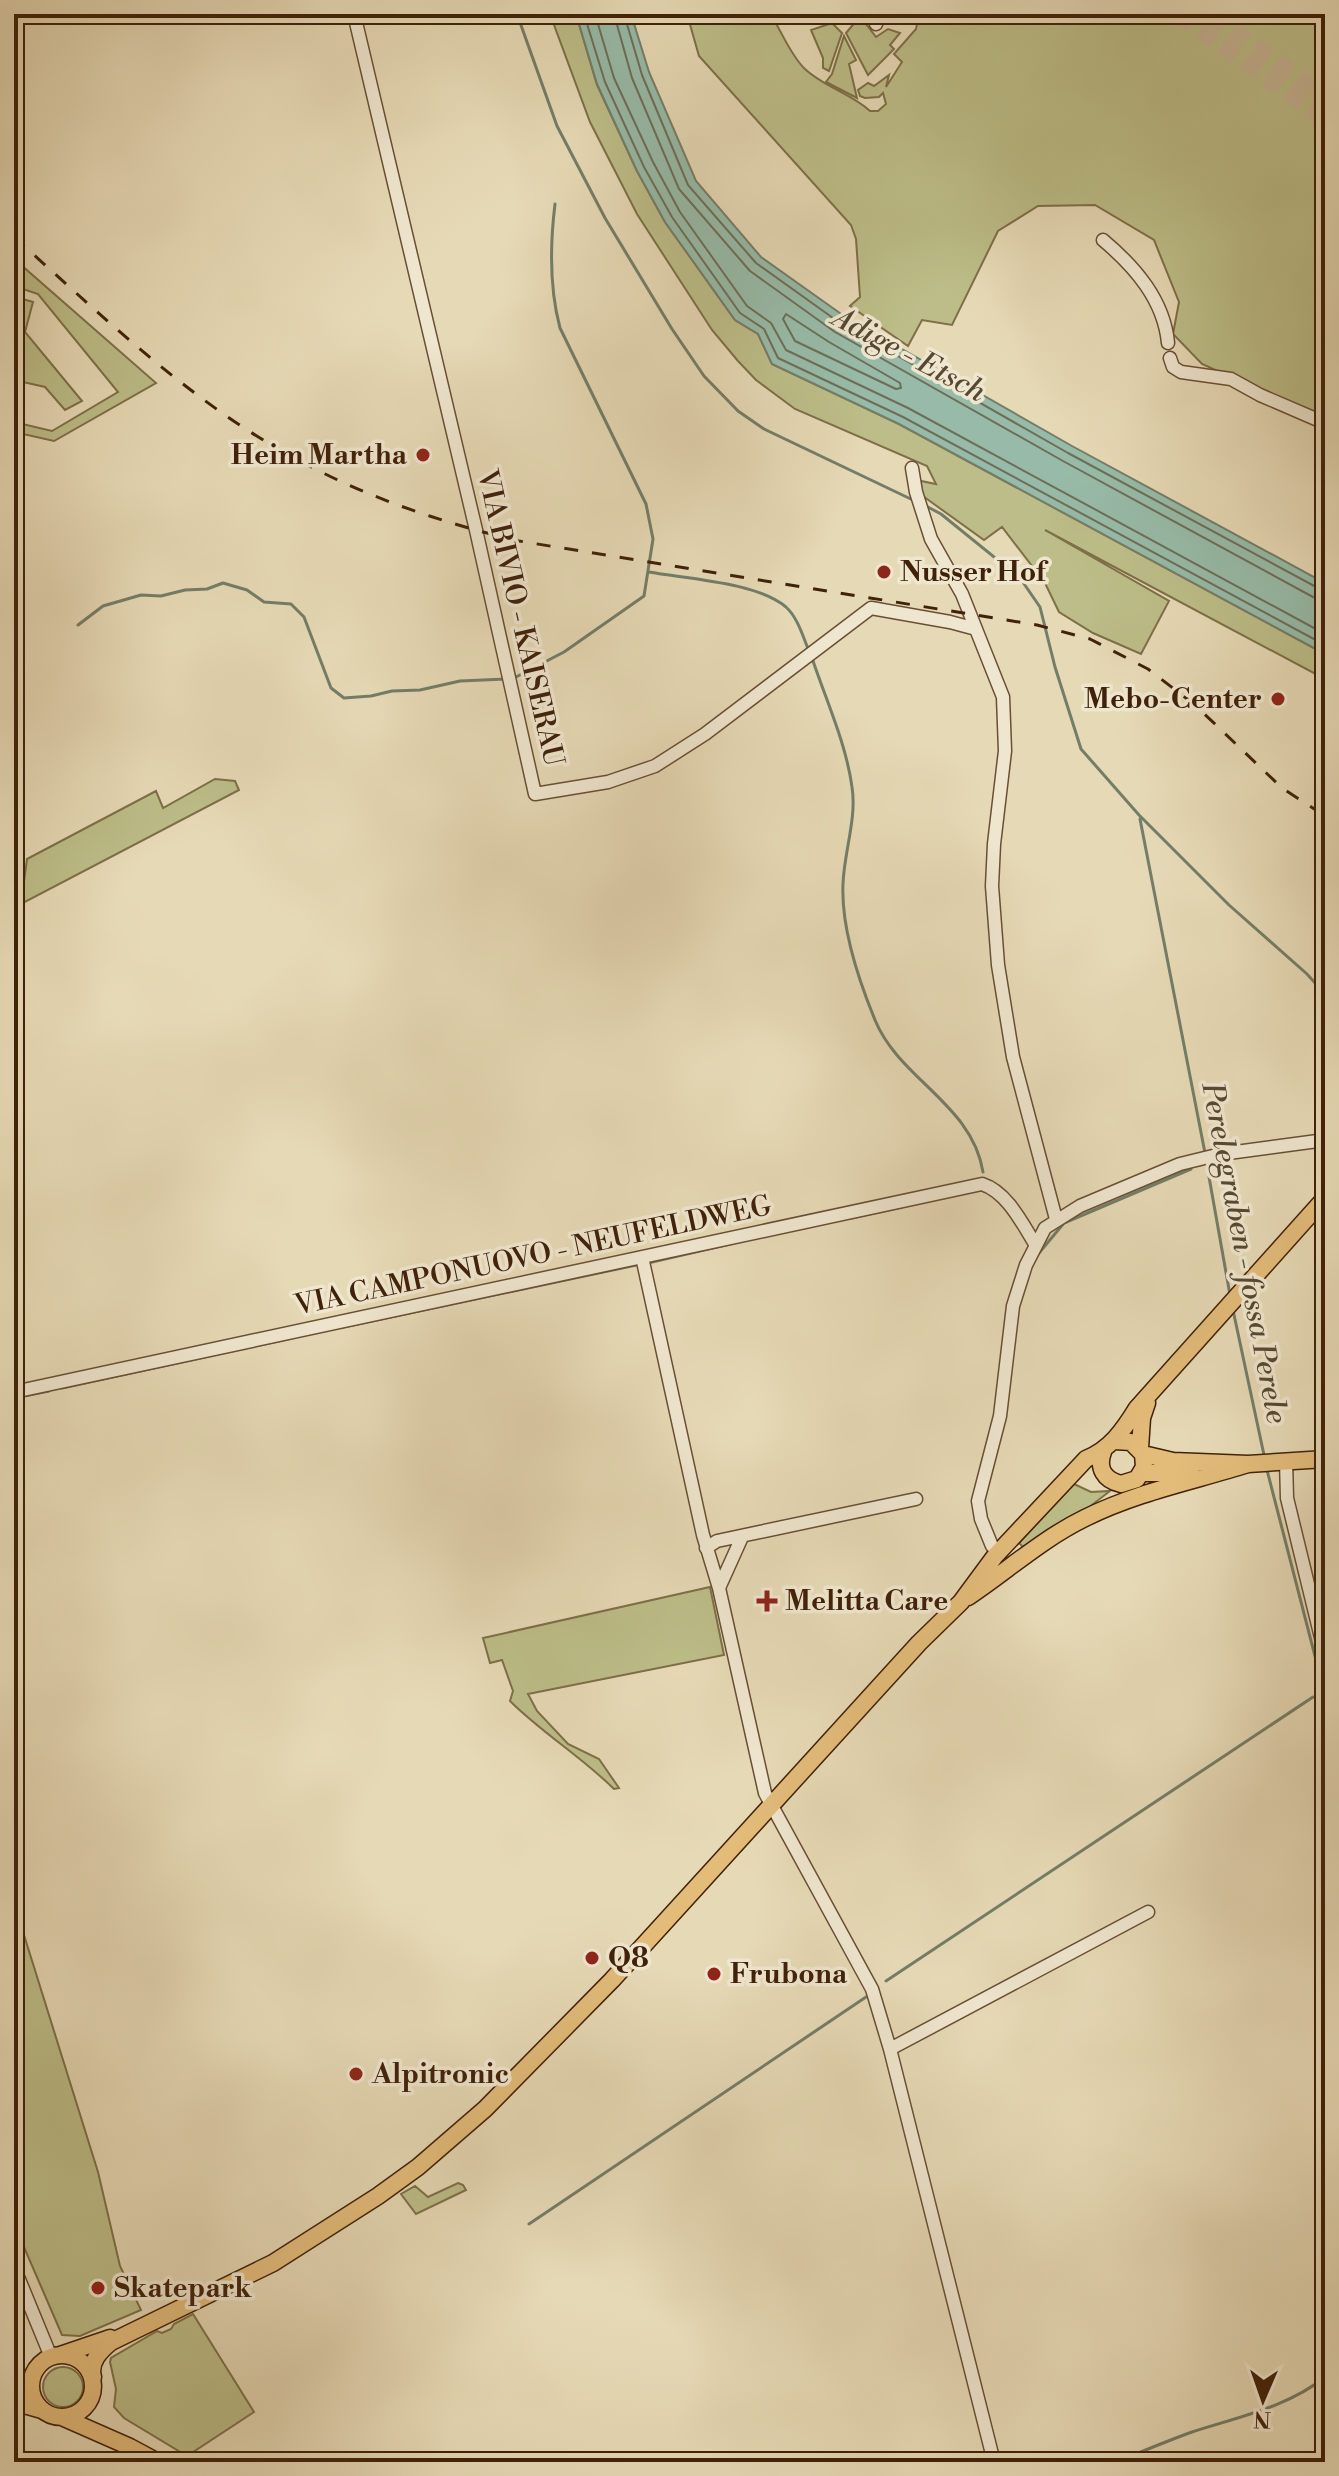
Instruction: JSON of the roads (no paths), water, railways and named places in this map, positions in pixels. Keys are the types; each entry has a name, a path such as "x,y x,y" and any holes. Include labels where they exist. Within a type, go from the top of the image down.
{"main road":[{"path":"1325,1198 1150,1393 1100,1463 1104,1475 1112,1482 1121,1484 1130,1483 1141,1473 1185,1474 1279,1460 1325,1459"},
{"path":"1141,1473 1142,1418 1150,1393"},
{"path":"961,1602 995,1556 1086,1459 1109,1447 1131,1442 1141,1451 1173,1461 1246,1465"},
{"path":"130,2447 99,2421 94,2411 92,2367 99,2353 111,2342 273,2263 418,2167 485,2109 612,1980 919,1643 961,1602 1032,1550 1086,1517 1175,1483 1246,1465"},
{"path":"1086,1517 1121,1484"},
{"path":"14,2393 24,2389 37,2367 51,2357 132,2331"},
{"path":"51,2357 65,2355 79,2359 93,2385"},
{"path":"31,2380 33,2399 49,2415 64,2418 158,2462"},
{"path":"64,2418 83,2410 93,2385"},
{"path":"14,2402 42,2410"}],"street":[{"name":"VIA BIVIO - KAISERAU","path":"354,14 535,794 608,782 655,766 705,734 871,608 976,629"},
{"path":"1103,240 1126,260 1157,300 1166,324 1168,343"},
{"path":"1170,358 1173,367 1181,372 1231,379 1325,423"},
{"path":"912,468 923,518 962,594 1003,697 1005,751 992,886 1004,1016 1056,1219"},
{"path":"992,1546 981,1519 978,1501 1000,1416 1013,1306 1035,1244 1045,1228 1056,1219 1143,1179 1207,1157 1325,1140"},
{"name":"VIA CAMPONUOVO - NEUFELDWEG","path":"14,1392 643,1262 982,1184 993,1187 1004,1197 1035,1244"},
{"path":"643,1262 755,1755 770,1805 872,1989 890,2049 994,2462"},
{"path":"1279,1460 1325,1654"},
{"path":"706,1548 717,1541 916,1499"},
{"path":"719,1588 742,1537"},
{"path":"890,2049 1148,1912"},
{"path":"14,2267 51,2357"}],"water":[{"name":"Adige - Etsch","path":"576,14 631,14 649,72 696,181 761,257 844,316 1072,446 1325,583 1325,654 899,424 772,364 758,334 735,320 665,222 637,171 597,84"}],"waterway":[{"path":"517,14 557,126 605,218 704,376 738,411 764,429 915,501"},
{"path":"514,678 564,652 644,596 653,539 646,504 560,328 552,266 555,204"},
{"path":"926,506 941,514 1020,578 1040,607 1081,749 1139,815 1229,905 1307,974 1325,994"},
{"path":"649,572 740,587 773,599 794,617 809,651"},
{"path":"78,625 103,606 141,595 161,596 207,589 223,583 247,590 264,602 291,604 304,617 331,688 344,698 420,690 460,681 506,679"},
{"path":"812,658 840,738 852,787 853,811 843,901 852,954 863,988 886,1041 965,1128 976,1148 983,1172"},
{"name":"Perelegraben - fossa Perele","path":"1140,819 1205,1153"},
{"name":"Perelegraben - fossa Perele","path":"1206,1160 1230,1295"},
{"path":"1039,1253 1064,1223 1191,1169"},
{"path":"851,1218 902,1207"},
{"path":"648,1263 734,1243"},
{"path":"343,1327 641,1264"},
{"name":"Perelegraben - fossa Perele","path":"1233,1310 1264,1455"},
{"path":"62,1388 292,1338"},
{"path":"14,1398 49,1391"},
{"name":"Perelegraben - fossa Perele","path":"1267,1470 1325,1695"},
{"path":"886,1981 1313,1697"},
{"path":"529,2224 866,1997"},
{"path":"1116,2462 1192,2432 1279,2404 1325,2377"}],"tunnel":[{"path":"1178,14 1325,119"},
{"path":"1211,14 1325,97"}],"railway":[{"path":"14,237 140,349 205,401 275,447 333,478 424,514 519,541 1037,625 1090,639 1148,669 1195,705 1282,788 1325,816"}],"place":[{"name":"Heim Martha","path":"423,455"},
{"name":"Nusser Hof","path":"884,572"},
{"name":"Mebo-Center","path":"1278,699"},
{"name":"Melitta Care","path":"767,1601"},
{"name":"Q8","path":"592,1958"},
{"name":"Frubona","path":"714,1974"},
{"name":"Alpitronic","path":"356,2074"},
{"name":"Skatepark","path":"98,2288"}]}
